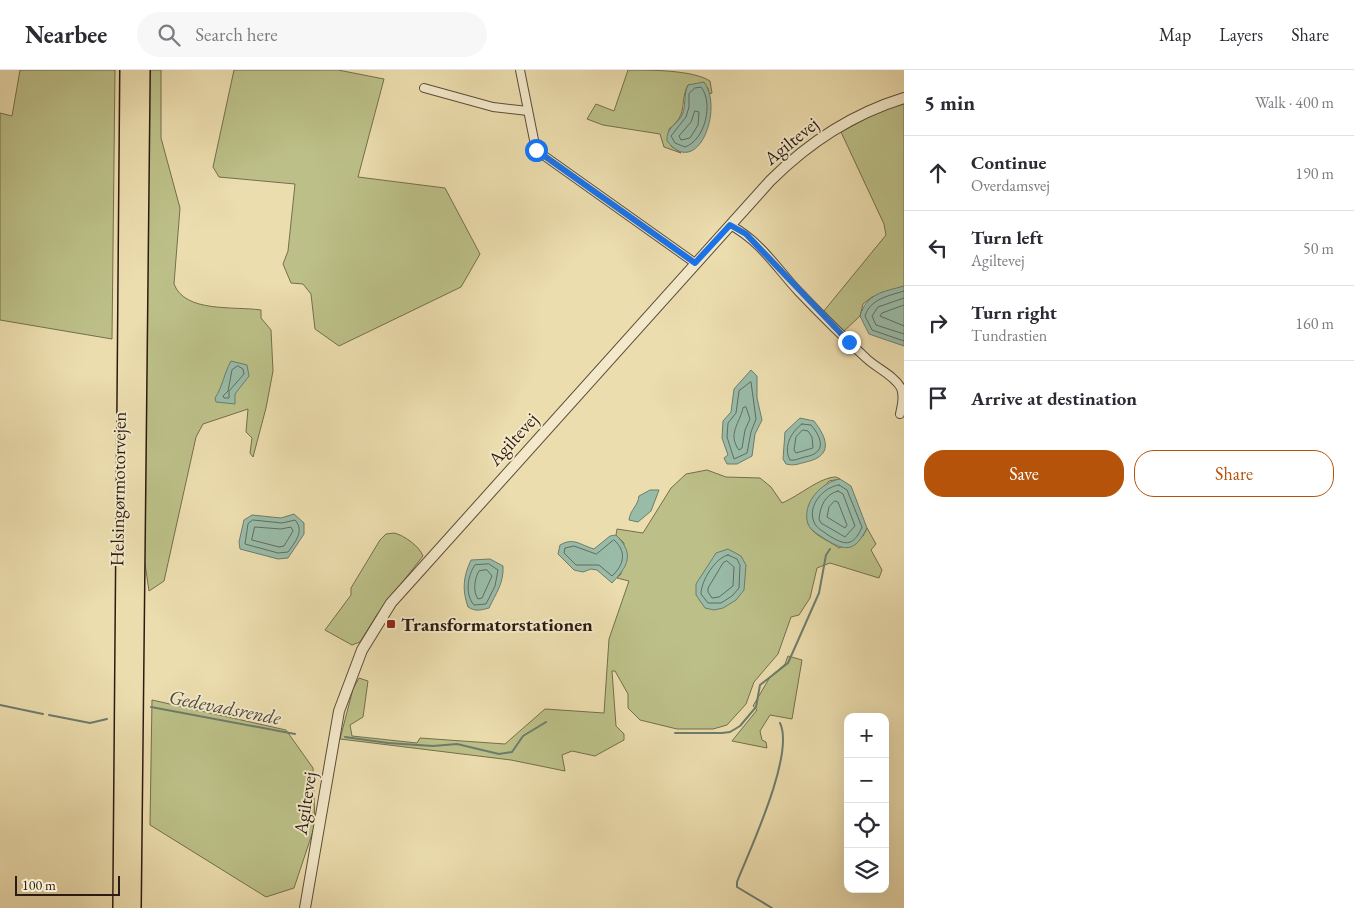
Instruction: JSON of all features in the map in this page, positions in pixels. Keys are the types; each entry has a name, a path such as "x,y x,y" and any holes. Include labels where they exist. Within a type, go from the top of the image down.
{"highway":[{"name":"Helsingørmotorvejen","path":"121,908 128,70"},
{"name":"Helsingørmotorvejen","path":"133,908 142,70"}],"street":[{"path":"520,70 533,143 536,150 695,263"},
{"path":"424,88 493,107 528,111"},
{"name":"Agiltevej","path":"305,908 339,711 357,662 378,622 406,584 770,180 795,156 815,141 865,112 904,98"},
{"path":"730,225 752,239 829,324 869,362 896,381 903,395 900,414"}],"green space":[{"path":"20,70 115,70 112,339 0,320 0,113 12,116"},
{"path":"148,70 161,70 161,138 180,208 174,284 188,300 199,304 224,308 261,310 261,318 271,330 273,371 266,408 253,457 250,453 252,438 246,432 248,409 203,424 196,437 164,581 149,591 143,550"},
{"path":"234,70 338,70 384,79 358,177 445,188 480,254 461,287 339,346 315,329 311,294 303,284 291,283 283,264 288,251 295,184 219,177 213,167"},
{"path":"628,70 683,73 703,77 710,81 712,93 709,94 708,88 688,85 679,118 669,129 671,146 681,153 664,147 660,134 603,125 587,119 596,104 614,111"},
{"path":"904,104 904,286 872,297 863,304 860,316 842,333 823,312 886,235 884,224 841,132 882,110"},
{"path":"707,470 726,477 760,478 771,487 782,503 823,480 836,477 840,479 829,481 816,498 809,510 808,524 815,533 839,548 863,536 867,528 876,544 871,550 882,570 879,578 830,563 817,568 810,598 799,615 791,617 778,654 754,682 746,704 727,725 713,729 677,729 640,720 628,708 628,694 615,671 612,671 616,726 624,734 624,740 595,756 572,751 562,755 565,771 511,760 340,739 353,689 359,678 368,681 363,717 350,725 352,736 417,743 420,738 505,744 545,709 604,713 609,639 629,581 617,578 621,574 624,543 616,535 617,529 643,533 671,488 686,474"},
{"path":"394,533 411,542 419,549 423,556 378,613 360,642 352,645 325,630 351,595 351,588 380,540 386,534"},
{"path":"788,656 802,660 792,719 770,715 760,731 762,740 766,742 767,748 732,741 757,710 753,706 770,677 785,664"},
{"path":"152,700 286,730 313,768 315,825 294,888 266,897 150,825"}],"water":[{"path":"704,82 709,94 711,108 705,136 698,146 689,152 678,151 667,141 668,133 683,113 688,85"},
{"path":"904,286 904,346 869,334 860,316 863,308 871,298 883,292"},
{"path":"231,361 247,365 249,376 235,394 235,404 216,402 215,398"},
{"path":"751,370 757,376 757,398 762,420 755,434 752,456 737,464 727,464 724,458 728,455 722,438 723,421 731,412 734,389"},
{"path":"800,418 814,421 825,440 824,451 821,456 815,459 791,465 786,464 783,459 785,432"},
{"path":"840,479 851,486 867,528 858,542 844,548 815,533 808,524 807,516 810,501 820,489 826,484"},
{"path":"650,490 659,490 651,511 638,522 629,520 639,496"},
{"path":"294,514 304,523 304,534 288,558 278,559 240,549 239,542 244,520 252,515 281,518"},
{"path":"616,535 626,548 627,560 622,571 612,583 597,570 591,569 583,572 574,570 558,554 560,545 565,543 577,542 594,549 610,536"},
{"path":"728,549 741,556 746,565 744,590 736,600 723,608 714,610 705,608 696,595 696,584 716,553"},
{"path":"490,559 503,566 501,583 489,608 474,610 468,607 465,595 466,572 471,560"}],"waterway":[{"name":"Gedevadsrende","path":"675,733 722,733 730,732 740,726 756,707 760,685 788,663 819,593 826,555 830,549"},
{"name":"Gedevadsrende","path":"0,705 43,714"},
{"name":"Gedevadsrende","path":"151,707 295,734"},
{"name":"Gedevadsrende","path":"49,715 90,723 107,719"},
{"name":"Gedevadsrende","path":"345,737 388,743 433,746 457,744 499,754 512,752 523,736 546,722"},
{"path":"772,908 737,887 737,882 769,802 776,778 783,737 780,723"}],"place":[{"name":"Transformatorstationen","path":"391,624"}],"route":[{"path":"536,150 695,263 730,225 746,234 763,249 796,289 829,324 849,342"}]}
